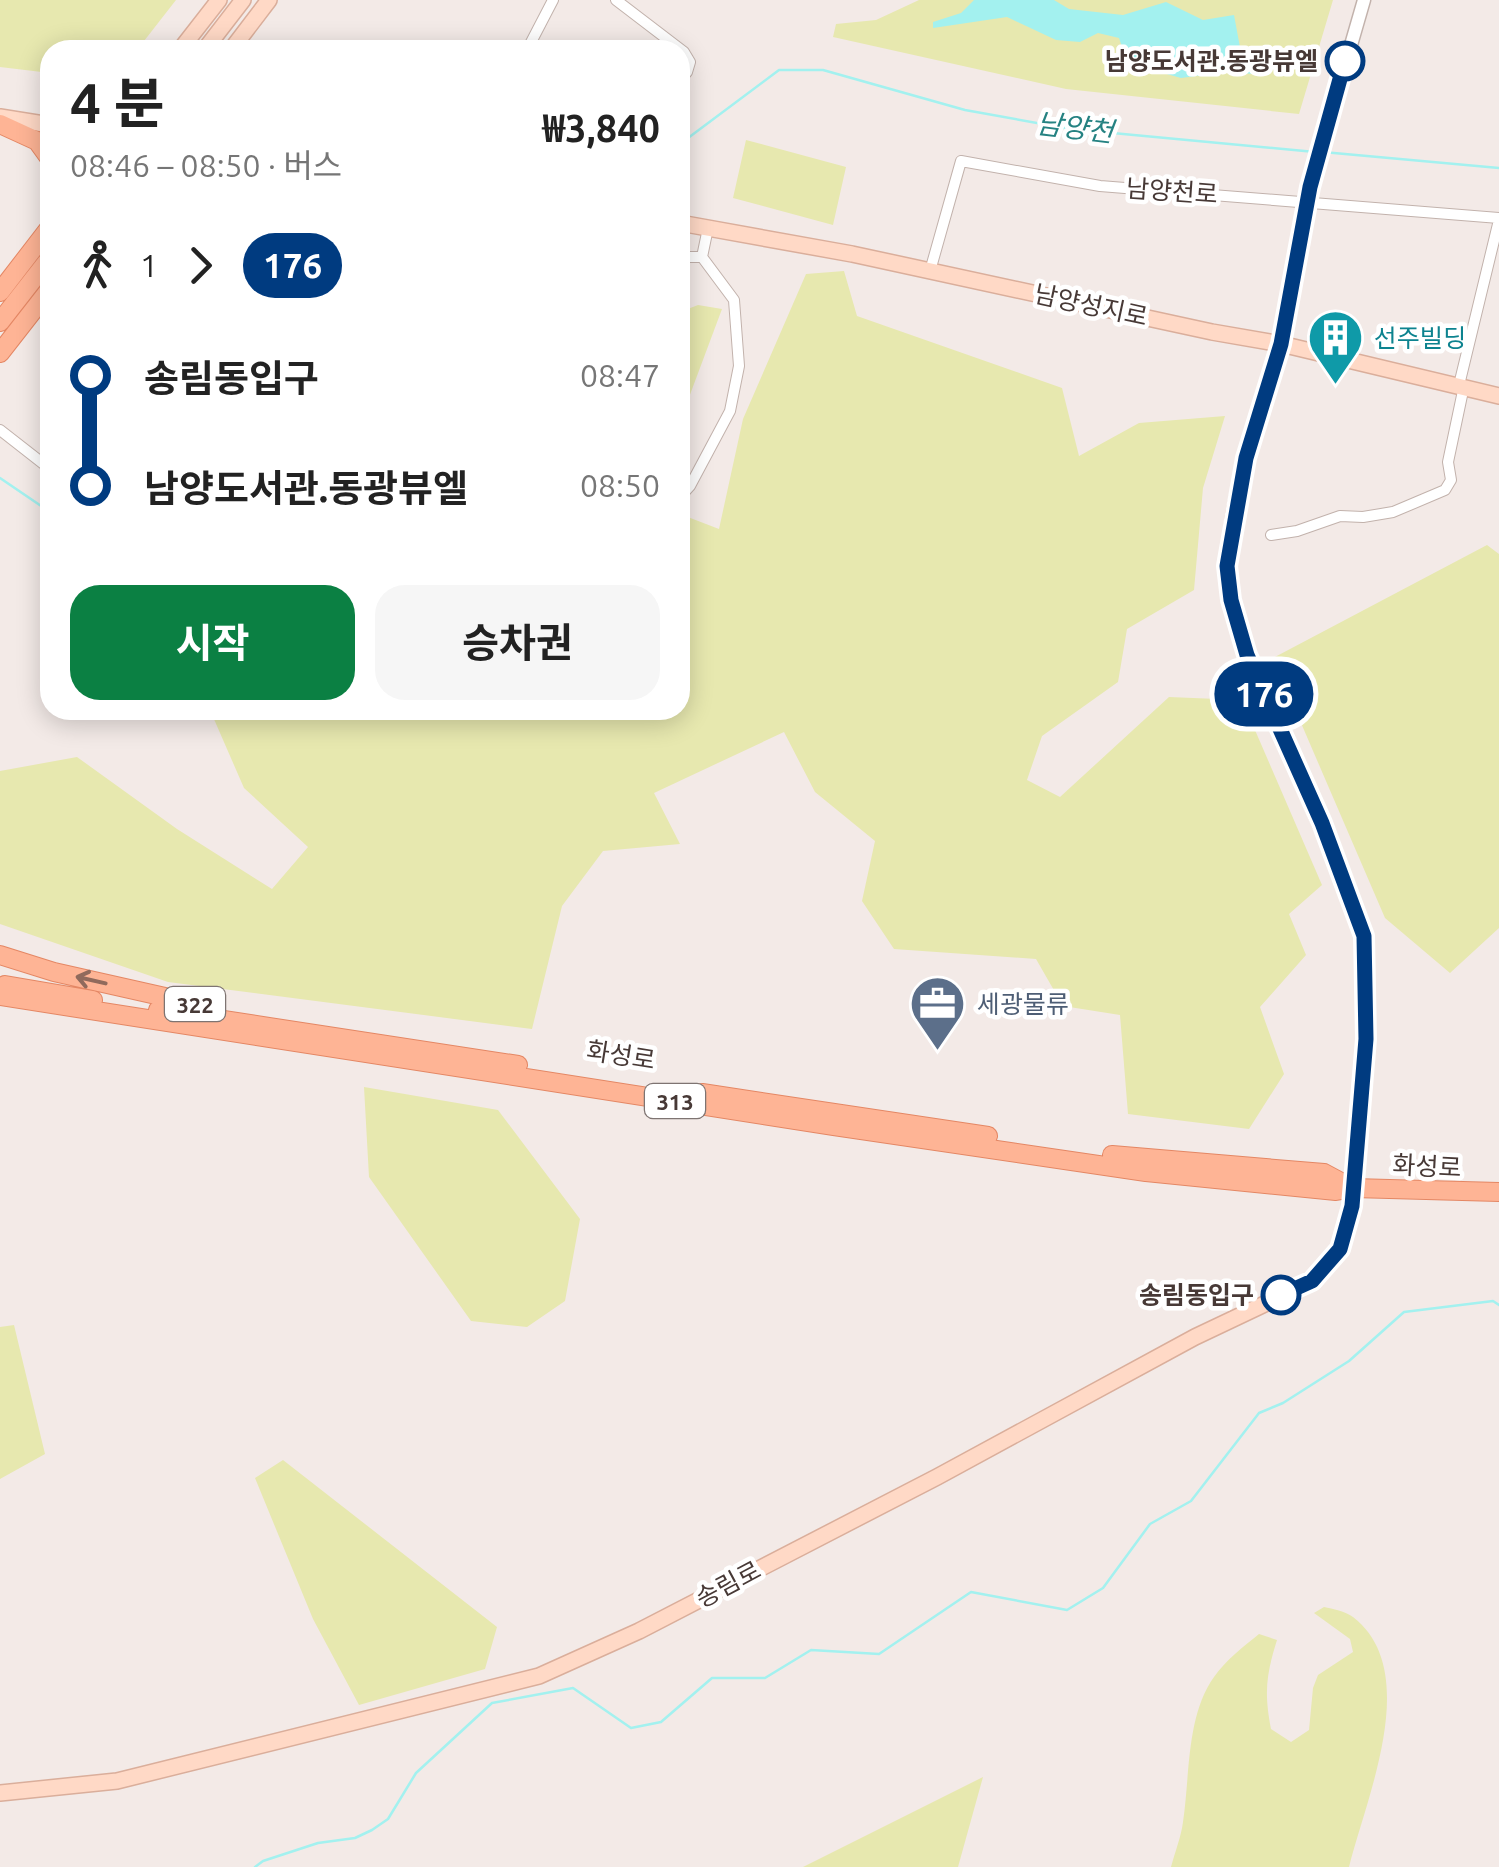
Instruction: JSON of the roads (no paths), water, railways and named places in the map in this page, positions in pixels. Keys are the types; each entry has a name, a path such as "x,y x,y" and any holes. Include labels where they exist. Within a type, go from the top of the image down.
{"main road":[{"path":"188,40 219,0"},
{"path":"212,40 243,0"},
{"path":"239,40 269,0"},
{"path":"0,120 40,124"},
{"path":"0,120 40,146"},
{"name":"남양성지로","path":"690,225 930,270 1281,344 1499,396"},
{"path":"0,292 40,239"},
{"path":"0,322 40,271"},
{"path":"0,353 40,302"},
{"name":"송림로","path":"0,1793 117,1781 539,1676 639,1631 938,1477 1195,1337 1312,1281 1340,1249 1352,1206 1366,1039 1364,936 1322,823 1247,655 1231,600 1227,566 1246,458 1281,344"},
{"name":"322","path":"0,955 54,972 241,1014 317,1024 391,1046"},
{"name":"화성로","path":"0,984 1124,1157 1324,1173 1352,1188"},
{"name":"화성로","path":"0,996 409,1062 1146,1172 1336,1191 1352,1188 1499,1192"}],"street":[{"path":"533,40 553,0"},
{"path":"616,0 668,40"},
{"path":"1281,344 1310,187 1364,0"},
{"name":"남양천로","path":"930,270 961,161 1100,186 1499,219"},
{"path":"1270,535 1297,532 1340,516 1394,512 1445,490 1450,480 1448,462 1462,386 1499,219"},
{"path":"690,486 730,411 739,366 734,300 702,257 708,228"},
{"path":"690,257 702,257"},
{"path":"0,430 40,461"}],"water":[{"path":"974,0 1054,0 1069,9 1123,15 1166,2 1203,20 1234,15 1242,58 1268,66 1269,75 1226,72 1181,78 1149,69 1124,53 1119,38 1098,33 1080,42 1056,40 1007,17 933,28 933,22 961,13"}],"waterway":[{"name":"남양천","path":"690,137 779,70 823,70 965,110 1070,129 1315,152"},
{"name":"남양천","path":"1323,152 1499,168"},
{"name":"남양천","path":"0,478 40,505"},
{"path":"255,1867 318,1843 355,1838 388,1819 416,1773 492,1703 573,1688 631,1728 661,1722 712,1678 765,1678 811,1650 879,1654 971,1592 1067,1610 1103,1588 1150,1524 1191,1501 1259,1413 1283,1403 1349,1361 1404,1312 1493,1301 1499,1305"}],"place":[{"name":"남양도서관.동광뷰엘","path":"1345,61"},
{"name":"선주빌딩","path":"1335,387"},
{"name":"세광물류","path":"938,1053"},
{"name":"송림동입구","path":"1281,1295"}]}
